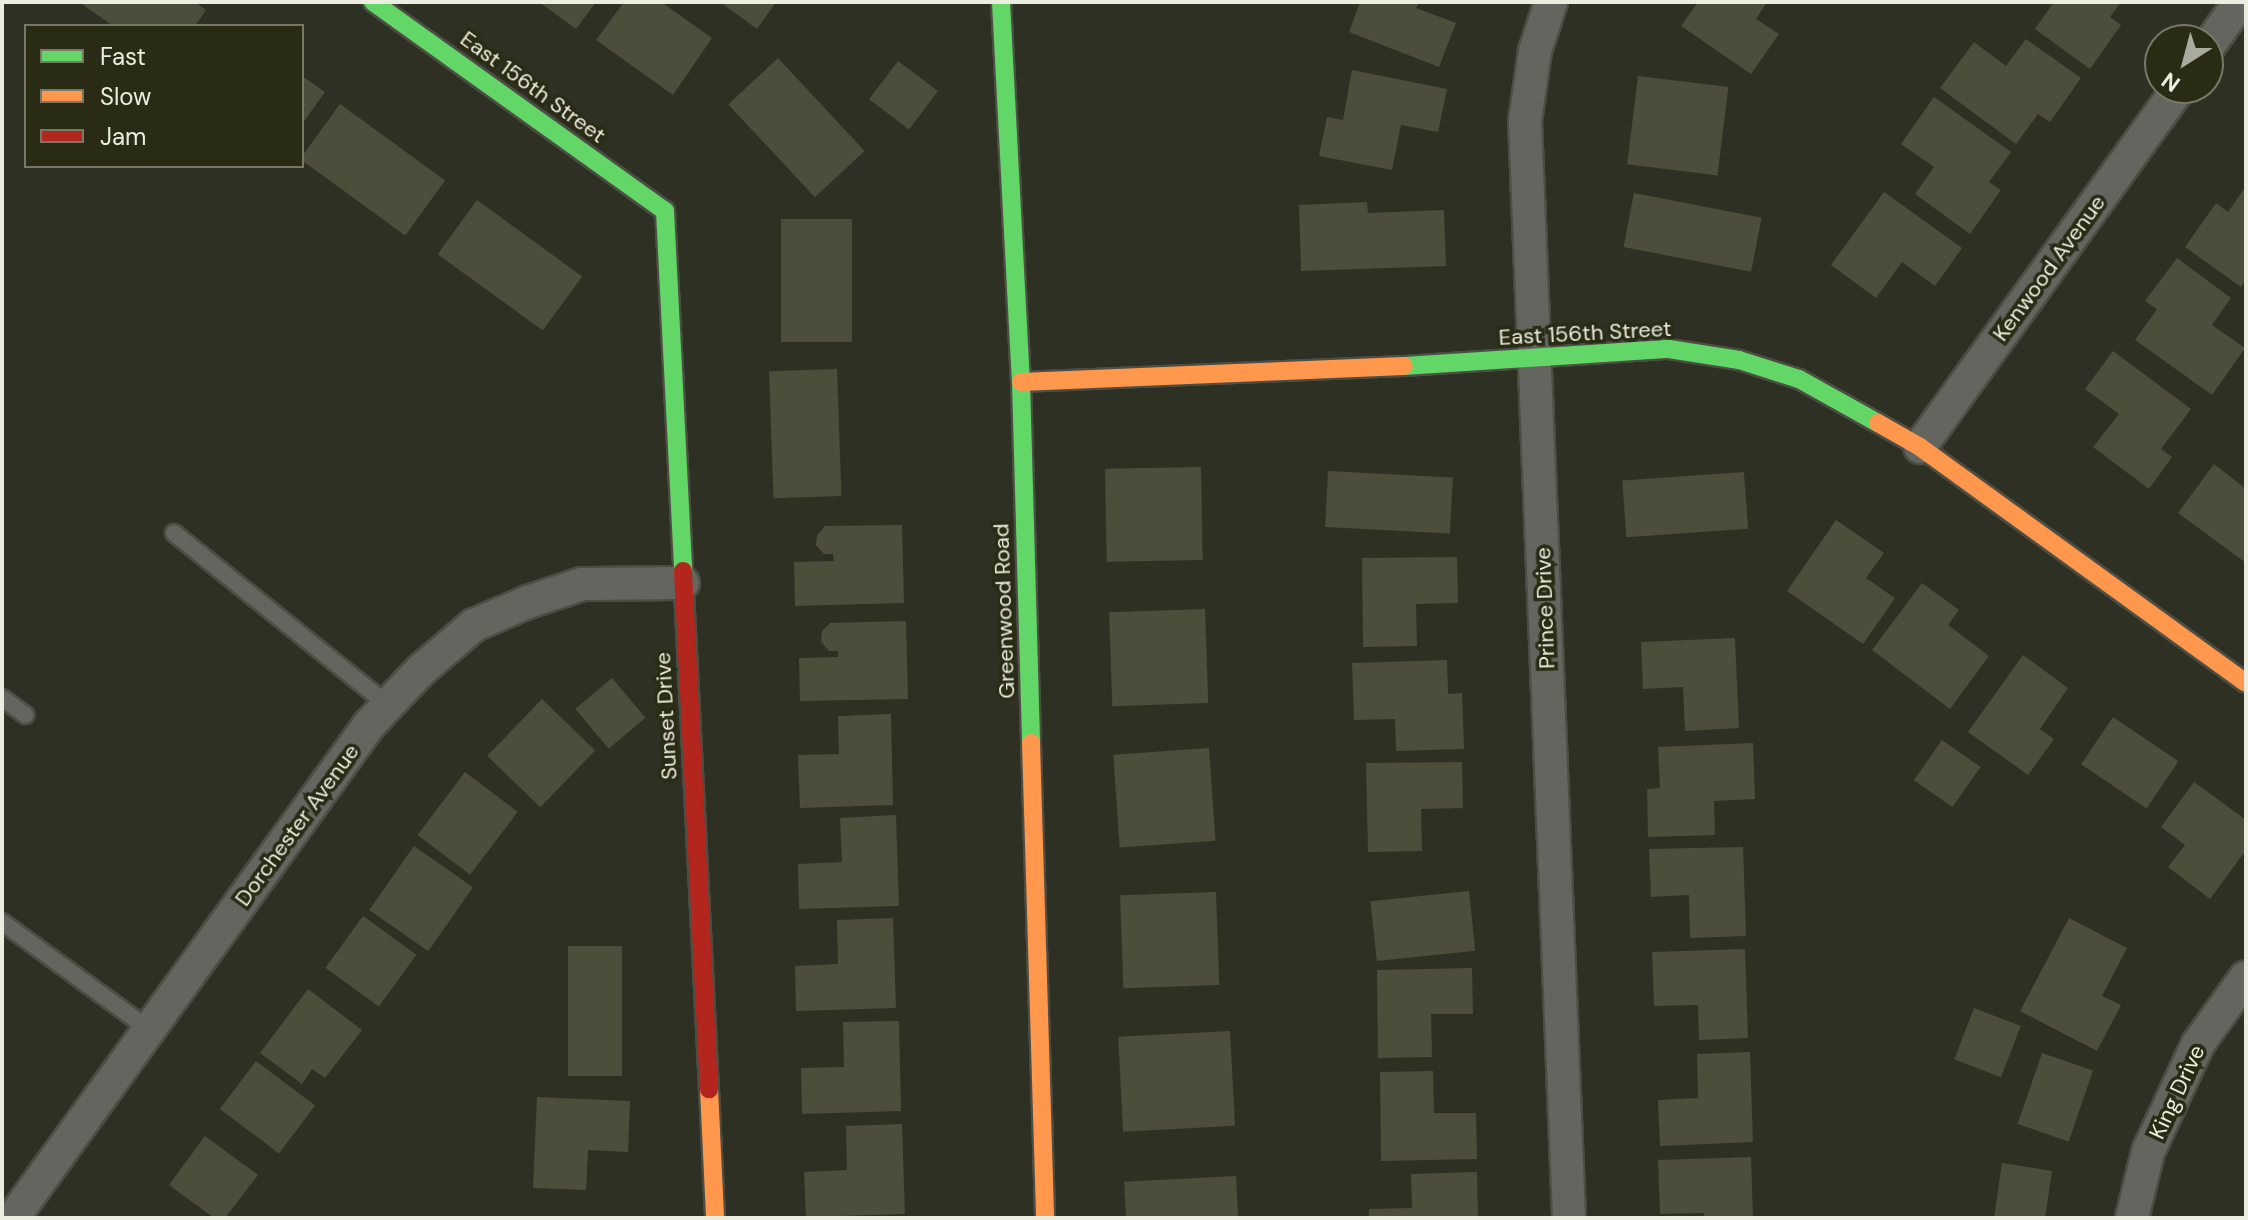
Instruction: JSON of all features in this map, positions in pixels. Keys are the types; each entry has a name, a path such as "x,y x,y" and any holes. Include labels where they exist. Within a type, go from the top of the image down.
{"street":[{"name":"East 156th Street","path":"373,2 665,211"},
{"name":"Greenwood Road","path":"1001,2 1021,382 1045,1218"},
{"name":"Prince Drive","path":"1551,2 1535,51 1525,121 1569,1218"},
{"path":"2224,24 2240,2"},
{"name":"Kenwood Avenue","path":"1920,447 2167,104"},
{"name":"Sunset Drive","path":"665,211 715,1218"},
{"name":"East 156th Street","path":"1021,382 1535,360 1669,349 1739,360 1799,379 1920,447 2246,683"},
{"name":"Dorchester Avenue","path":"11,1208 149,1029 369,725 474,625 582,584 683,583"},
{"name":"King Drive","path":"2132,1218 2148,1152 2198,1044 2246,977"}],"lane":[{"path":"174,533 388,705"},
{"path":"2,698 25,715"},
{"path":"2,922 149,1029"}],"building":[{"path":"79,2 195,2 206,10 196,24 110,24"},
{"path":"539,2 596,2 576,29"},
{"path":"624,2 661,2 712,38 673,95 596,40"},
{"path":"720,2 776,2 757,29"},
{"path":"1360,2 1419,2 1416,8 1456,23 1439,67 1349,32"},
{"path":"1698,2 1767,2 1756,19 1779,34 1751,74 1681,26"},
{"path":"2054,2 2121,2 2110,17 2121,25 2090,69 2035,29"},
{"path":"2026,39 2081,78 2050,122 2038,114 2016,144 1940,88 1974,42 2006,66"},
{"path":"778,58 865,151 815,197 728,104"},
{"path":"898,61 938,91 909,129 869,99"},
{"path":"1352,70 1447,89 1438,132 1401,125 1392,170 1319,156 1327,117 1343,120"},
{"path":"1638,76 1728,87 1717,175 1627,164"},
{"path":"304,77 325,92 304,121"},
{"path":"1934,97 2011,152 1989,182 2001,190 1970,234 1915,194 1934,167 1901,144"},
{"path":"340,104 445,180 405,235 304,162 304,154"},
{"path":"2246,186 2246,279 2241,287 2185,247 2216,203 2228,212"},
{"path":"1884,192 1962,248 1935,286 1902,262 1876,298 1831,265"},
{"path":"1634,193 1762,218 1751,272 1624,247"},
{"path":"477,200 582,276 543,331 438,254"},
{"path":"1367,202 1368,213 1444,210 1446,266 1301,271 1299,205"},
{"path":"781,219 852,219 852,342 781,342"},
{"path":"2177,258 2231,298 2212,325 2245,348 2212,395 2135,340 2157,309 2145,301"},
{"path":"2113,351 2191,409 2161,449 2172,457 2149,489 2093,447 2119,414 2085,389"},
{"path":"837,369 841,496 773,498 769,371"},
{"path":"2214,464 2246,489 2246,563 2178,513"},
{"path":"1201,467 1203,560 1107,562 1105,469"},
{"path":"1328,471 1453,478 1450,533 1325,527"},
{"path":"1744,472 1748,529 1626,537 1622,481"},
{"path":"1836,520 1884,553 1866,578 1895,598 1863,644 1787,591"},
{"path":"902,525 904,603 795,606 794,562 834,561 833,554 824,554 816,545 817,535 825,526"},
{"path":"1457,557 1458,603 1416,604 1417,646 1363,647 1362,558"},
{"path":"1922,583 1959,610 1948,625 1989,656 1950,709 1872,650"},
{"path":"1205,609 1208,703 1112,706 1109,612"},
{"path":"906,621 908,699 800,701 799,658 838,657 838,651 829,651 821,642 822,631 830,623"},
{"path":"1735,638 1739,728 1685,731 1683,687 1643,689 1641,642"},
{"path":"2023,655 2068,688 2040,729 2054,739 2028,775 1968,732"},
{"path":"1447,660 1448,694 1462,693 1464,749 1396,751 1395,719 1354,720 1352,663"},
{"path":"612,678 645,718 609,749 575,709"},
{"path":"542,699 595,750 540,807 487,756"},
{"path":"891,714 893,805 800,808 798,755 839,754 838,716"},
{"path":"2113,717 2178,761 2147,808 2081,764"},
{"path":"1942,740 1981,767 1952,807 1914,780"},
{"path":"1753,743 1755,799 1714,801 1715,835 1648,837 1647,789 1660,788 1658,747"},
{"path":"1209,748 1215,841 1120,847 1113,755"},
{"path":"1462,762 1463,808 1421,809 1422,851 1368,852 1366,763"},
{"path":"465,772 518,812 470,875 417,835"},
{"path":"2194,782 2246,820 2246,850 2210,899 2168,867 2185,845 2161,827"},
{"path":"896,815 899,906 799,909 798,864 842,862 840,818"},
{"path":"414,846 473,887 428,951 369,910"},
{"path":"1743,847 1746,936 1690,938 1689,895 1651,897 1649,849"},
{"path":"1469,891 1475,951 1377,961 1371,901"},
{"path":"1216,892 1219,985 1123,988 1120,895"},
{"path":"363,916 416,955 379,1007 325,968"},
{"path":"893,918 896,1008 796,1011 795,966 838,964 837,920"},
{"path":"2069,918 2127,948 2102,996 2121,1005 2097,1051 2020,1011"},
{"path":"568,946 622,946 622,1076 568,1076"},
{"path":"1745,949 1748,1038 1699,1040 1698,1005 1654,1006 1652,952"},
{"path":"1472,968 1473,1014 1431,1014 1432,1057 1378,1058 1377,970"},
{"path":"308,989 362,1030 325,1078 312,1069 302,1084 260,1053"},
{"path":"1974,1008 2021,1026 2001,1077 1954,1059"},
{"path":"899,1021 901,1111 802,1114 801,1068 844,1067 843,1022"},
{"path":"1230,1031 1235,1126 1123,1132 1118,1037"},
{"path":"1750,1052 1753,1142 1660,1146 1658,1100 1698,1098 1697,1054"},
{"path":"2042,1053 2093,1071 2069,1141 2018,1124"},
{"path":"256,1061 315,1106 279,1153 220,1109"},
{"path":"1433,1071 1434,1113 1476,1113 1477,1159 1381,1161 1380,1072"},
{"path":"537,1097 630,1101 628,1152 588,1150 586,1190 533,1188"},
{"path":"902,1124 905,1214 806,1217 804,1172 847,1170 846,1126"},
{"path":"205,1136 258,1175 225,1218 214,1218 169,1185"},
{"path":"1751,1157 1753,1218 1704,1218 1704,1213 1660,1214 1658,1160"},
{"path":"2002,1163 2052,1171 2045,1218 1994,1218"},
{"path":"1477,1172 1478,1218 1369,1218 1369,1209 1412,1208 1411,1174"},
{"path":"1236,1176 1238,1218 1126,1218 1124,1182"}],"traffic: fast":[{"path":"373,2 665,211 683,571"},
{"path":"1001,2 1021,382 1031,743"},
{"path":"1404,366 1669,349 1739,360 1799,379 1878,423"}],"traffic: slow":[{"path":"1021,382 1404,366"},
{"path":"1878,423 1920,447 2246,683"},
{"path":"1031,743 1045,1218"},
{"path":"709,1089 715,1218"}],"traffic: jam":[{"path":"683,571 709,1089"}]}
